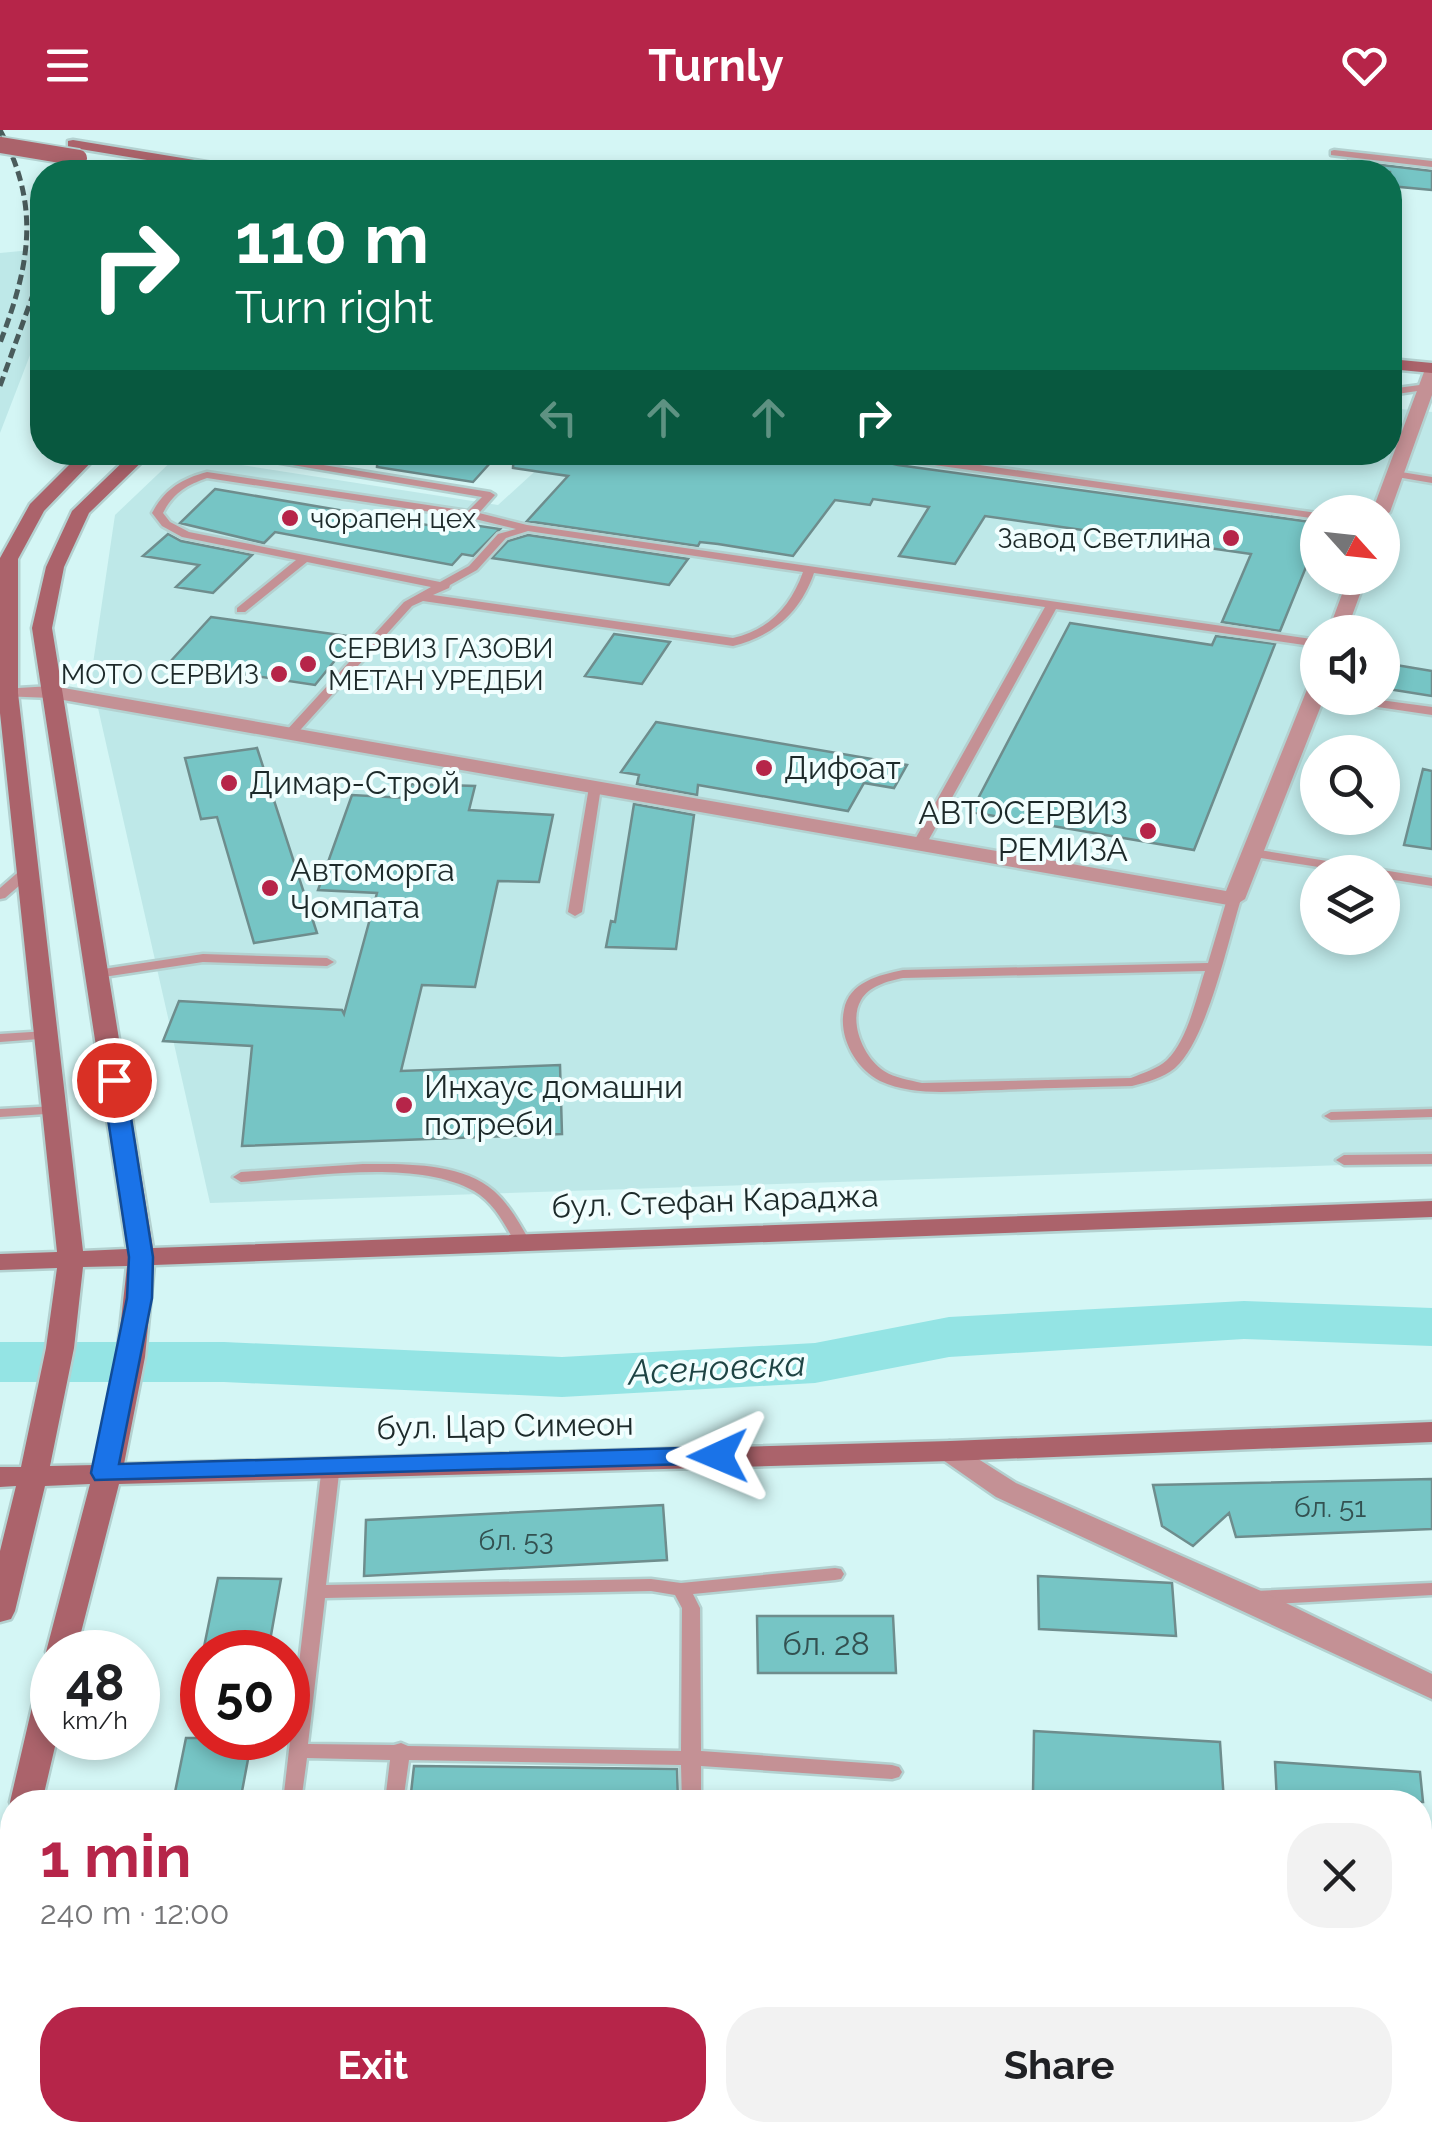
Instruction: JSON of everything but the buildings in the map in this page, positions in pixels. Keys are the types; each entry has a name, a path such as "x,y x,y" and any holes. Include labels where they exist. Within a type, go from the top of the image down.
{"main road":[{"path":"0,132 112,160"},
{"path":"0,145 148,160"},
{"path":"1402,370 1430,383"},
{"path":"1402,377 1430,383"},
{"path":"0,1610 42,1438 68,1301 71,1259 8,693 9,558 36,508 80,465"},
{"path":"66,1630 114,1435 140,1298 141,1257 42,628 55,567 81,511 130,465"},
{"name":"бул. Стефан Караджа","path":"0,1262 1432,1209"},
{"name":"бул. Цар Симеон","path":"0,1477 950,1451 1432,1432"},
{"path":"29,1790 36,1760"}],"street":[{"path":"1402,456 1430,383"},
{"path":"1387,495 1398,465"},
{"path":"8,693 52,692 1234,899 1308,715"},
{"path":"950,1451 974,1472 1006,1490 1250,1599 1432,1687"}],"lane":[{"path":"1334,153 1396,160"},
{"path":"1402,161 1432,164"},
{"path":"1402,389 1430,383"},
{"path":"302,465 490,495 471,515"},
{"path":"950,465 1300,514"},
{"path":"1395,474 1432,480"},
{"path":"446,586 186,535 166,524 157,513 165,497 181,482 207,476 471,515 526,528 1300,641"},
{"path":"289,735 408,604 473,568 502,536 526,528"},
{"path":"241,610 304,559"},
{"path":"422,597 733,642 770,630 804,589 810,570"},
{"path":"920,844 1052,604"},
{"path":"1400,706 1432,711"},
{"path":"574,912 595,788"},
{"path":"1254,853 1300,860"},
{"path":"0,895 29,870"},
{"path":"1400,877 1432,882"},
{"path":"1211,967 903,974 864,986 851,1002 847,1015 856,1049 878,1074 900,1083 922,1087 1132,1082 1155,1075 1183,1048 1211,967 1234,899"},
{"path":"97,974 203,958 327,962"},
{"path":"0,1038 47,1036"},
{"path":"0,1112 56,1110"},
{"path":"1331,1116 1432,1113"},
{"path":"1344,1160 1432,1159"},
{"path":"241,1177 394,1169 442,1176 481,1189 506,1214 522,1243"},
{"path":"310,1676 331,1466"},
{"path":"320,1592 650,1585 682,1589 835,1574"},
{"path":"682,1589 691,1608 691,1790"},
{"path":"1250,1599 1432,1590"},
{"path":"396,1790 401,1750"},
{"path":"310,1751 690,1758 892,1772"},
{"path":"294,1790 299,1760"}],"shaded area":[{"path":"30,250 30,355 0,433 0,253"},
{"path":"1402,409 1432,412 1432,1162 210,1203 91,677 115,515 168,465 242,465 498,505 542,465 1402,465"}],"waterway":[{"name":"Асеновска","path":"0,1362 224,1362 562,1377 815,1363 949,1337 1244,1320 1432,1327"}],"railway":[{"path":"0,130 22,185 27,236 18,287 0,343"},
{"path":"0,386 30,303"}],"place":[{"name":"чорапен цех","path":"290,518"},
{"name":"Завод Светлина","path":"1231,538"},
{"name":"СЕРВИЗ ГАЗОВИ МЕТАН УРЕДБИ","path":"308,664"},
{"name":"МОТО СЕРВИЗ","path":"279,674"},
{"name":"Дифоат","path":"764,768"},
{"name":"Димар-Строй","path":"229,783"},
{"name":"АВТОСЕРВИЗ РЕМИЗА","path":"1148,831"},
{"name":"Автоморга Чомпата","path":"270,888"},
{"name":"Инхаус домашни потреби","path":"404,1105"}],"route":[{"path":"114,1080 141,1257 140,1298 104,1473 718,1456"}]}
